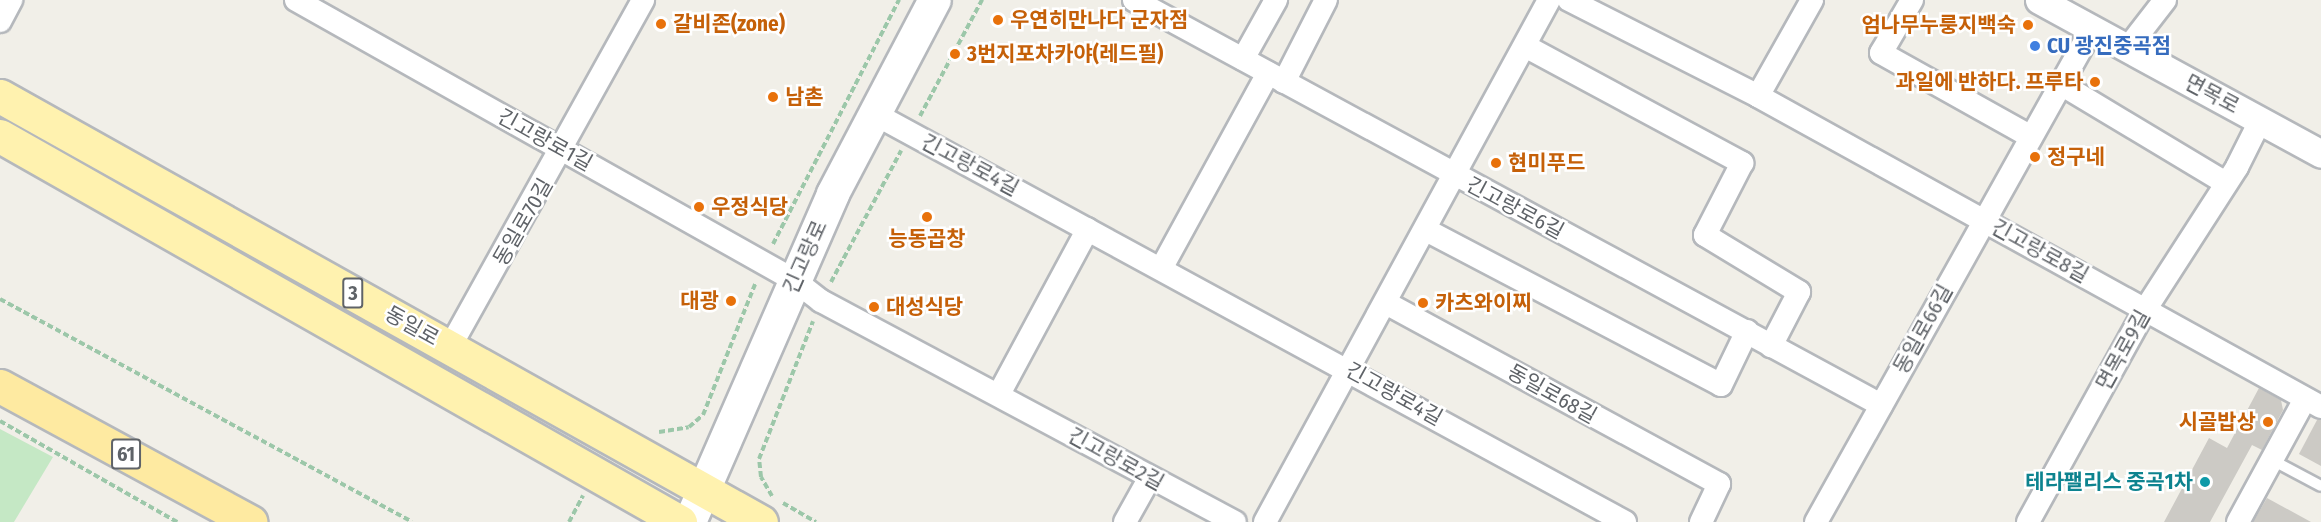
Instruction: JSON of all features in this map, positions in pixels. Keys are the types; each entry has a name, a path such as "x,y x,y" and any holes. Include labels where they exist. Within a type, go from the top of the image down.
{"highway":[{"name":"61","path":"0,386 248,519"}],"main road":[{"name":"긴고랑로","path":"690,522 794,280 873,113 935,0"},
{"name":"동일로","path":"0,96 761,522"},
{"name":"동일로","path":"0,136 680,522"}],"street":[{"path":"0,21 11,0"},
{"name":"긴고랑로1길","path":"296,0 794,280"},
{"name":"동일로70길","path":"450,347 563,151 643,0"},
{"name":"긴고랑로6길","path":"1134,0 1881,405"},
{"path":"1243,59 1276,0"},
{"path":"1162,267 1326,0"},
{"path":"1265,522 1426,230 1548,0"},
{"name":"긴고랑로8길","path":"1569,0 1758,96 2313,403"},
{"path":"1758,96 1812,0"},
{"path":"1912,0 1881,53 2031,136"},
{"name":"면목로","path":"2040,0 2321,154"},
{"path":"2127,49 2165,0"},
{"name":"동일로66길","path":"1815,522 2091,29"},
{"path":"1525,46 1742,163 1705,235 1799,292 1771,346"},
{"path":"2061,84 2226,183"},
{"name":"긴고랑로4길","path":"873,113 1162,267 1625,522"},
{"name":"면목로9길","path":"2028,522 2145,309 2226,183 2260,121"},
{"path":"999,394 1088,229"},
{"path":"1426,230 1721,385 1747,331"},
{"name":"긴고랑로2길","path":"794,280 821,301 999,394 1149,479 1235,522"},
{"name":"동일로68길","path":"1386,303 1719,484 1701,522"},
{"path":"2238,522 2272,460 2313,403"},
{"path":"1125,522 1149,479"}],"lane":[{"path":"2272,460 2321,486"}],"path":[{"path":"689,427 703,415 763,263 899,0"},
{"path":"0,299 412,522"},
{"path":"816,522 771,495 759,459 821,301"},
{"path":"0,421 177,522"},
{"path":"569,522 584,493"}],"green space":[{"path":"0,429 53,457 14,522 0,522"}],"building":[{"name":"테라팰리스 중곡1차","path":"2259,388 2281,400 2283,410 2262,450 2252,445 2210,522 2164,522 2209,438 2227,448"},
{"path":"2317,420 2321,420 2321,466 2299,454"},
{"path":"2267,498 2311,522 2253,522"}],"place":[{"name":"우연히만나다 군자점","path":"998,20"},
{"name":"갈비존(zone)","path":"661,24"},
{"name":"엄나무누룽지백숙","path":"2028,25"},
{"name":"CU 광진중곡점","path":"2035,46"},
{"name":"3번지포차카야(레드필)","path":"955,54"},
{"name":"과일에 반하다. 프루타","path":"2095,82"},
{"name":"남촌","path":"773,97"},
{"name":"정구네","path":"2035,157"},
{"name":"현미푸드","path":"1496,163"},
{"name":"우정식당","path":"699,207"},
{"name":"능동곱창","path":"927,217"},
{"name":"대광","path":"731,301"},
{"name":"카츠와이찌","path":"1423,303"},
{"name":"대성식당","path":"874,307"},
{"name":"시골밥상","path":"2268,422"},
{"name":"테라팰리스 중곡1차","path":"2205,482"}]}
